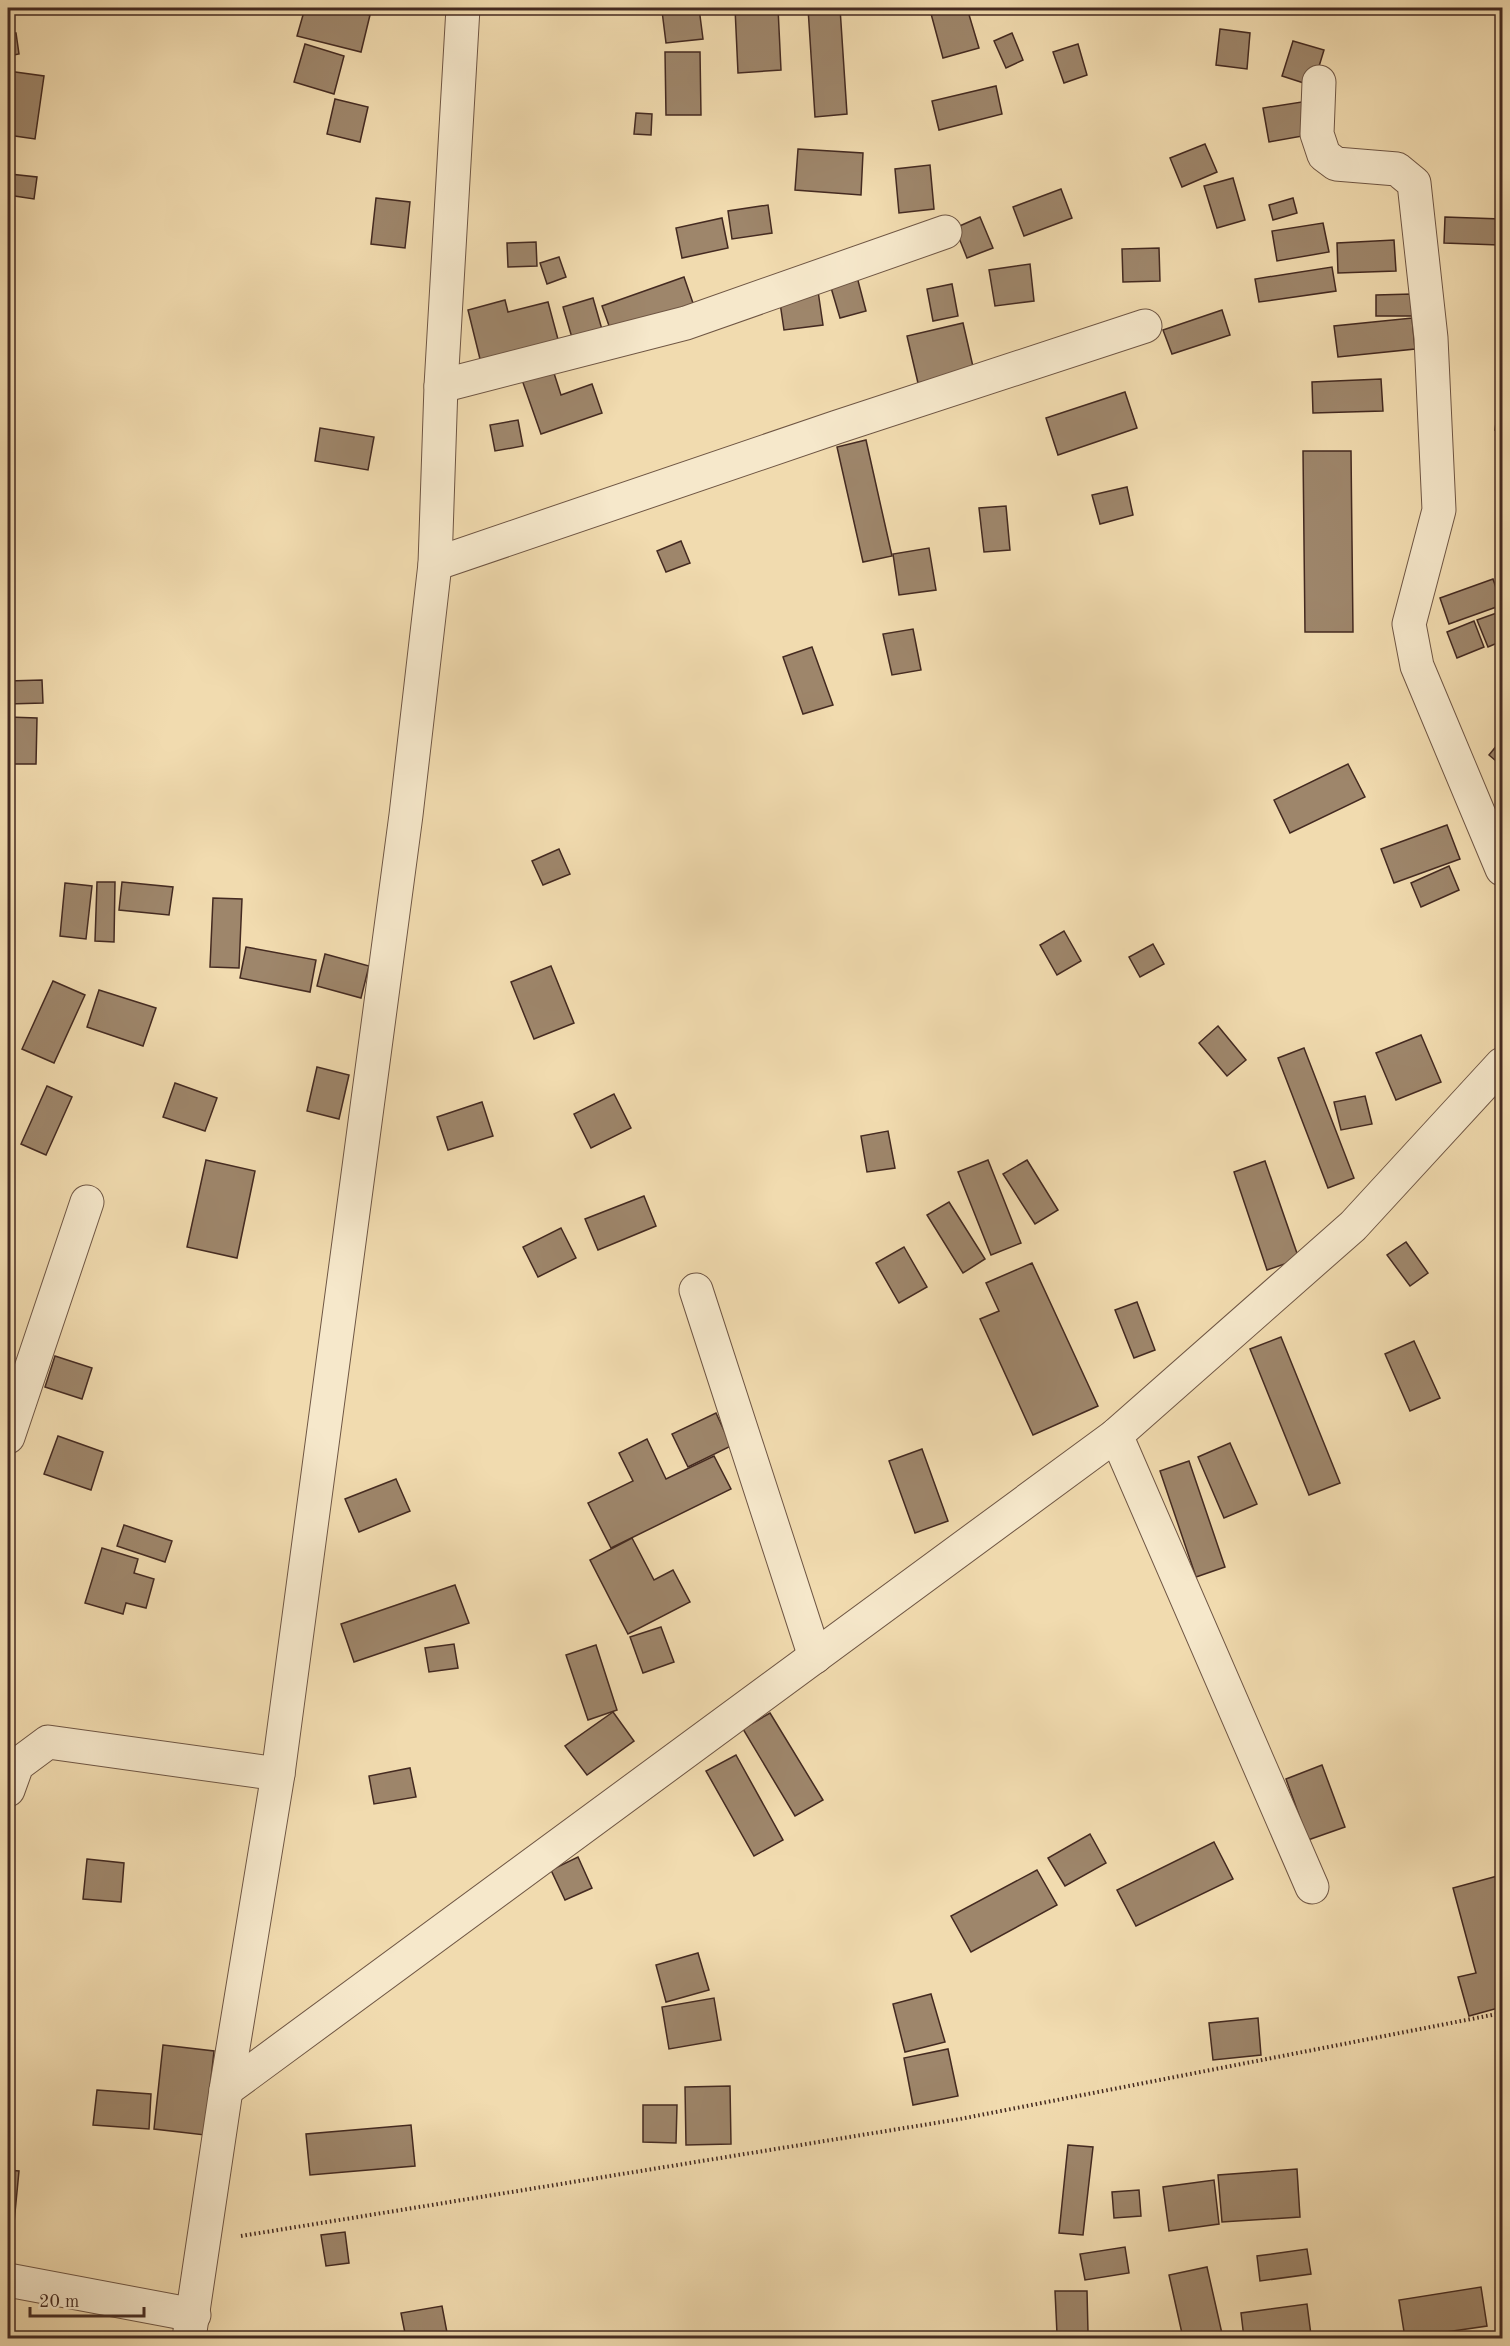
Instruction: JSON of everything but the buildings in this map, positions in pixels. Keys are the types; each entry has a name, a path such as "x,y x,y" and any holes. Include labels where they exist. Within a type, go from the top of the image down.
{"street":[{"path":"8,2280 191,2327 226,2090 278,1774 404,826 435,564 441,386 463,8"},
{"path":"1319,82 1317,134 1324,155 1336,164 1398,169 1414,183 1431,338 1439,510 1409,624 1417,666 1503,869"},
{"path":"441,386 686,323 945,232"},
{"path":"435,564 837,426 1145,326"},
{"path":"226,2090 1116,1435 1353,1226 1503,1064"},
{"path":"8,1437 87,1202"},
{"path":"696,1290 815,1657"},
{"path":"1116,1435 1312,1887"},
{"path":"8,1790 17,1765 48,1742 278,1774"}],"path":[{"path":"205,2242 960,2119 1503,2013"}]}
